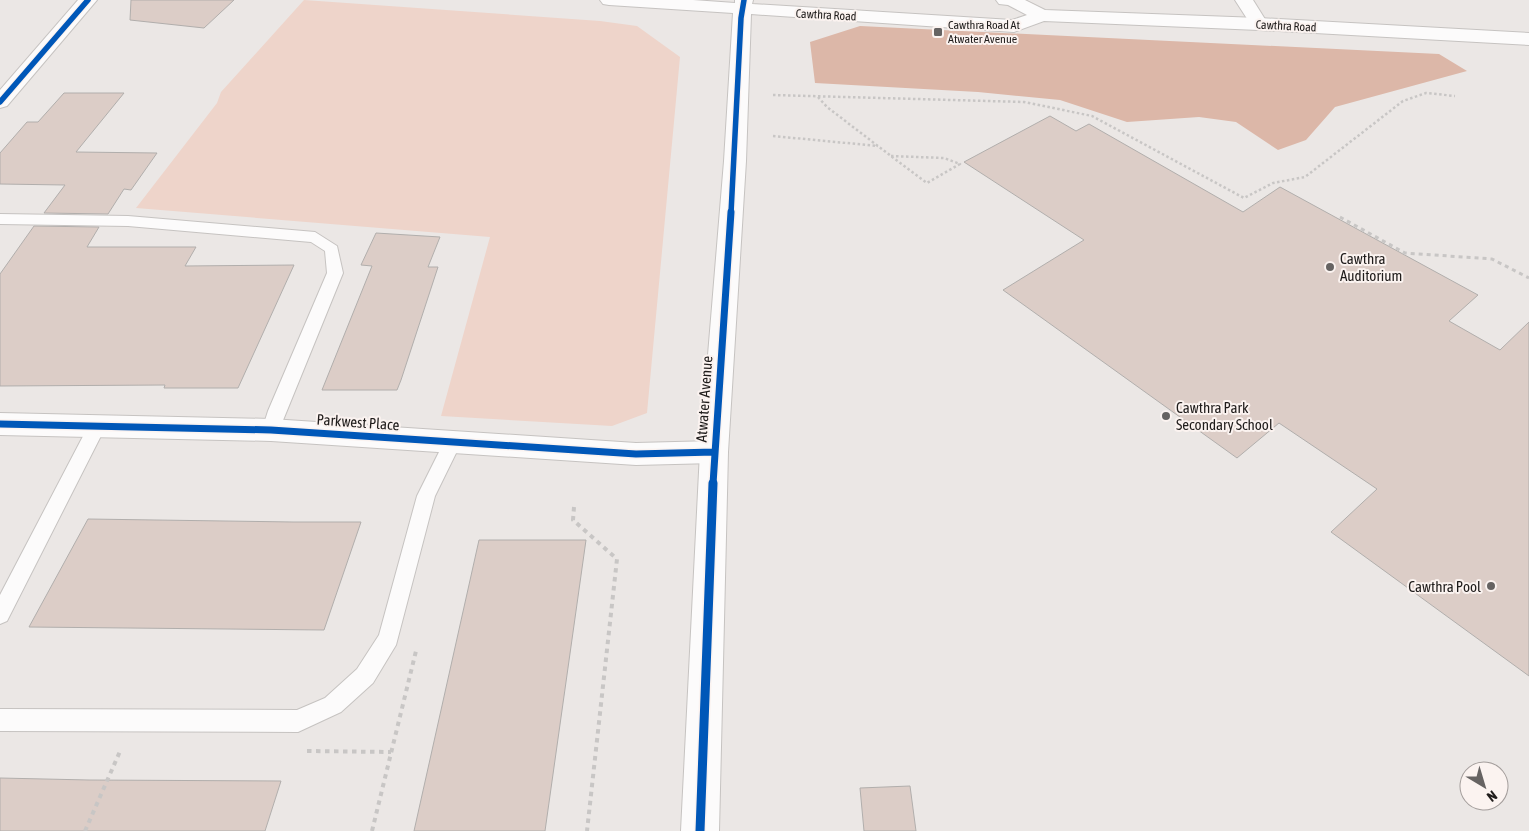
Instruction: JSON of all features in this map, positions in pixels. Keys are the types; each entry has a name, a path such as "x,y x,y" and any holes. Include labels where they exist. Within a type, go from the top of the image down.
{"street":[{"path":"0,102 88,0"},
{"name":"Cawthra Road","path":"609,0 743,4 1014,26 1042,15"},
{"name":"Cawthra Road","path":"1005,0 1011,0 1042,15 1259,24 1529,39"},
{"path":"1244,0 1259,24"},
{"name":"Atwater Avenue","path":"700,831 714,452 735,161 743,4"},
{"name":"Parkwest Place","path":"0,424 98,424 271,430 636,454 714,452"}],"lane":[{"path":"0,219 128,221 315,237 332,249 335,273 277,411 271,430"},
{"path":"0,615 98,424"},
{"path":"0,720 298,721 333,705 365,676 389,638 426,496 452,442"}],"path":[{"path":"773,95 1024,102 1092,116 1244,198 1273,183 1305,177 1403,101 1426,93 1455,96"},
{"path":"818,96 827,107 927,183 960,164 944,158 892,156"},
{"path":"773,136 878,146"},
{"path":"1340,217 1405,253 1492,259 1529,278"},
{"path":"574,508 573,520 617,559 587,831"},
{"path":"372,831 417,648"},
{"path":"85,831 121,749"}],"shaded area":[{"path":"304,0 600,21 637,26 680,57 647,413 612,426 441,416 490,237 136,208 217,103 221,92"},
{"path":"860,26 1439,54 1467,71 1335,107 1306,140 1278,150 1236,122 1199,117 1127,122 1060,100 978,92 815,83 810,42"}],"building":[{"path":"131,0 234,0 204,28 130,20"},
{"path":"64,93 124,93 76,152 157,153 131,190 124,189 108,214 44,213 65,185 0,184 0,153 27,122 38,122"},
{"path":"1050,116 1076,131 1089,124 1243,212 1280,187 1478,295 1449,321 1500,350 1529,322 1529,676 1331,532 1377,489 1279,423 1237,458 1003,290 1084,240 964,162"},
{"path":"34,226 99,227 87,247 196,247 185,266 294,265 238,388 164,388 165,385 0,386 0,274"},
{"path":"376,233 440,237 428,267 438,267 401,380 397,390 322,390 372,266 361,265"},
{"path":"88,519 361,522 324,630 29,627"},
{"path":"479,540 586,540 545,831 414,831"},
{"path":"0,778 281,781 265,831 0,831"},
{"path":"910,786 916,831 864,831 860,788"}],"cycle path":[{"path":"0,102 88,0"},
{"path":"700,831 714,452 735,161 741,18 744,0"},
{"path":"0,424 271,430 636,454 714,452"}],"place":[{"name":"Cawthra Road At Atwater Avenue","path":"938,32"},
{"name":"Cawthra Auditorium","path":"1330,267"},
{"name":"Cawthra Park Secondary School","path":"1166,416"},
{"name":"Cawthra Pool","path":"1491,586"}]}
